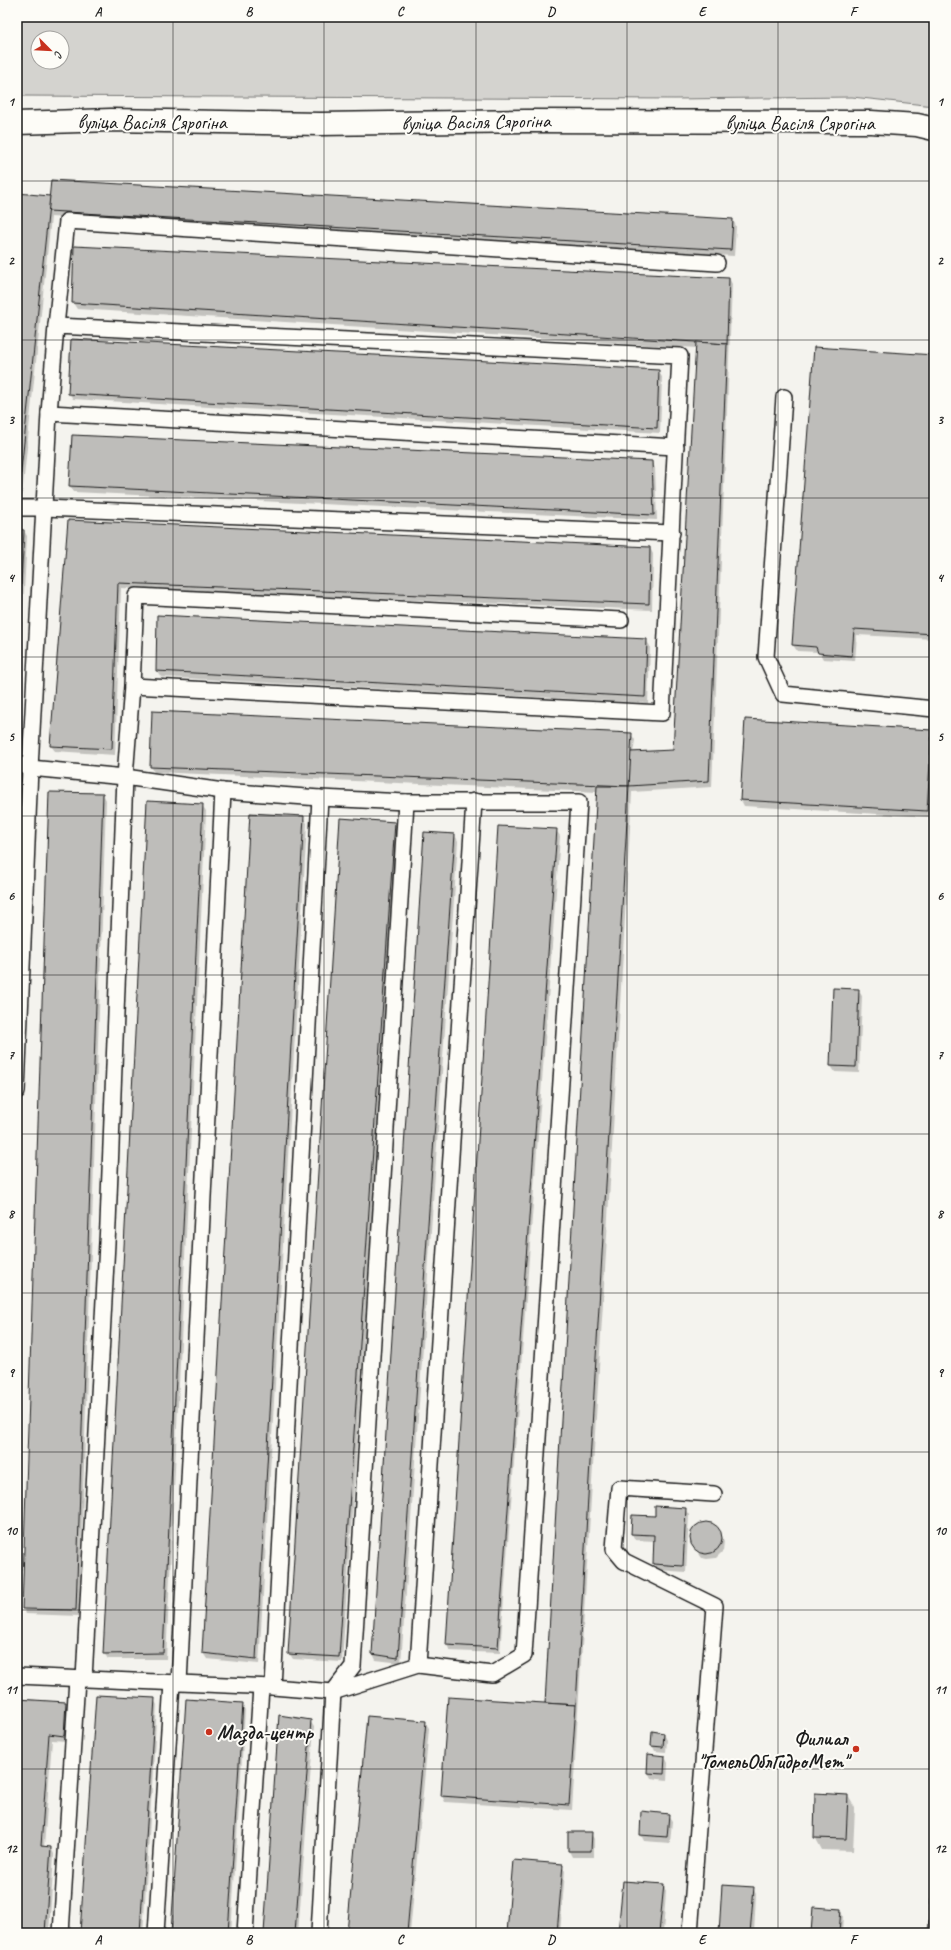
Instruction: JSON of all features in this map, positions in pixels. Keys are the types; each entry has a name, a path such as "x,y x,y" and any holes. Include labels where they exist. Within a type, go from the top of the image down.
{"street":[{"name":"вуліца Васіля Сярогіна","path":"17,123 111,120 320,124 527,121 871,122 917,125 934,129"}],"lane":[{"path":"17,1091 24,766 44,508 49,413 67,221 717,262"},
{"path":"56,326 680,356 662,713 132,686"},
{"path":"784,397 766,657 782,694 934,709"},
{"path":"49,413 676,447"},
{"path":"17,508 672,533"},
{"path":"61,1933 81,1679 108,1224 125,778 132,686 136,596 621,620"},
{"path":"17,1676 267,1687 332,1692 418,1665 492,1674 524,1655 579,802 406,802 320,798 223,791 24,766"},
{"path":"156,1933 176,1683 223,791"},
{"path":"245,1933 267,1687 320,798"},
{"path":"418,1665 474,801"},
{"path":"319,1933 332,1692 353,1666 406,802"},
{"path":"690,1933 715,1606 624,1561 614,1549 619,1488 714,1494"}],"shaded area":[{"path":"17,17 934,17 934,106 852,97 675,99 17,96"}],"building":[{"path":"51,180 733,219 731,250 48,211"},
{"path":"17,193 50,196 19,490 17,490"},
{"path":"74,246 729,278 727,344 72,303"},
{"path":"71,339 659,370 657,428 68,394"},
{"path":"696,342 727,344 709,781 629,786 630,752 673,750"},
{"path":"814,347 934,355 934,634 854,629 852,656 818,653 816,647 792,645"},
{"path":"72,435 652,461 654,515 69,486"},
{"path":"68,520 650,547 649,604 118,583 112,749 50,746"},
{"path":"17,529 24,530 17,660"},
{"path":"157,615 647,639 645,697 156,671"},
{"path":"152,711 632,733 629,786 150,767"},
{"path":"745,719 932,730 927,811 740,800"},
{"path":"597,786 629,786 576,1705 545,1703"},
{"path":"49,792 103,793 76,1610 22,1609"},
{"path":"147,801 203,804 163,1653 103,1654"},
{"path":"250,813 304,816 256,1659 202,1653"},
{"path":"340,818 395,822 339,1657 288,1654"},
{"path":"498,826 557,829 498,1648 446,1645"},
{"path":"424,832 455,834 398,1658 372,1654"},
{"path":"833,988 859,989 856,1067 830,1066"},
{"path":"655,1506 686,1508 683,1566 653,1564 654,1535 631,1534 632,1515 655,1516"},
{"path":"703,1522 709,1522 719,1529 722,1538 721,1544 715,1551 709,1554 703,1554 693,1547 690,1541 690,1535 697,1525"},
{"path":"96,1695 155,1698 140,1933 80,1933"},
{"path":"448,1697 576,1705 569,1805 441,1796"},
{"path":"17,1699 66,1702 64,1736 49,1734 41,1846 51,1847 45,1933 17,1933"},
{"path":"186,1699 243,1703 228,1933 171,1933"},
{"path":"279,1715 311,1720 295,1933 264,1933"},
{"path":"367,1716 426,1721 407,1933 347,1933"},
{"path":"652,1731 664,1733 663,1747 651,1746"},
{"path":"648,1754 665,1756 664,1774 647,1773"},
{"path":"815,1793 848,1795 846,1839 814,1838"},
{"path":"641,1811 669,1814 667,1837 640,1835"},
{"path":"568,1832 592,1832 591,1851 568,1851"},
{"path":"513,1860 563,1864 557,1933 507,1933"},
{"path":"623,1881 664,1884 659,1933 618,1933"},
{"path":"722,1885 754,1887 750,1933 719,1933"},
{"path":"931,1898 934,1899 934,1933 928,1933"},
{"path":"813,1907 841,1909 839,1933 811,1933"}],"place":[{"name":"Мазда-центр","path":"209,1732"},
{"name":"Филиал \"ГомельОблГидроМет\"","path":"856,1749"}]}
